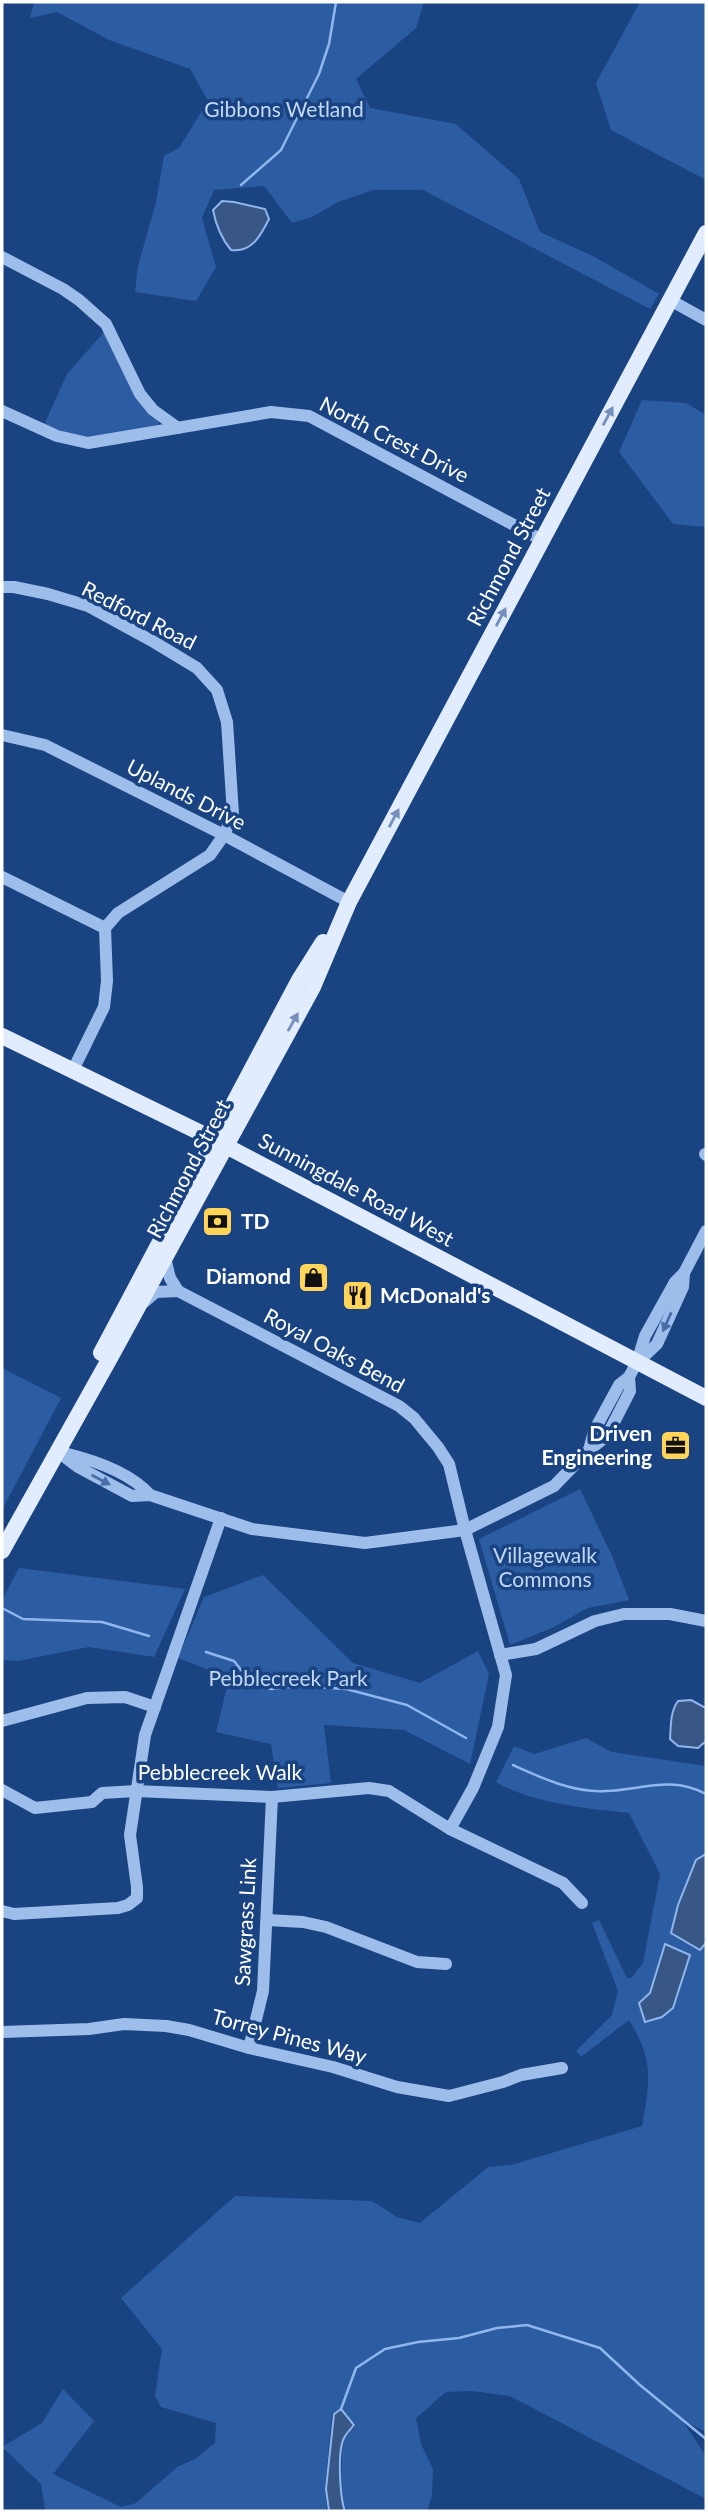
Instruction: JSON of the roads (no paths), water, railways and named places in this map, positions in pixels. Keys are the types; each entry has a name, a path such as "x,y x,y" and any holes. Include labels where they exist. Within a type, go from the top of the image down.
{"main road":[{"name":"Richmond Street","path":"57,1451 102,1351 313,987 349,902 706,233"},
{"name":"Sunningdale Road West","path":"2,1036 468,1273 706,1398"},
{"name":"Richmond Street","path":"2,1551 165,1258 218,1147"}],"street":[{"path":"2,257 63,289 106,324 140,394 153,410 178,428"},
{"path":"670,300 706,320"},
{"name":"North Crest Drive","path":"2,411 57,436 88,443 271,412 309,416 542,540"},
{"name":"Redford Road","path":"2,587 48,594 88,606 197,667 217,690 227,722 233,814 224,835 210,855 118,913 105,928"},
{"name":"Uplands Drive","path":"2,736 45,745 224,835 349,902"},
{"path":"2,877 105,928 107,981 104,1007 72,1072"},
{"path":"57,1451 83,1457 139,1482 150,1494 252,1530 365,1543 465,1530 554,1486 589,1450 594,1431 619,1385 629,1377 637,1362 657,1344 683,1287 684,1273 706,1231"},
{"path":"139,1305 156,1292 178,1291 170,1278 165,1258"},
{"name":"Royal Oaks Bend","path":"178,1291 399,1406 414,1418 449,1464 506,1675 498,1727 472,1788 450,1829"},
{"path":"2,1911 14,1914 118,1908 128,1905 136,1898 130,1835 145,1735 221,1518"},
{"path":"500,1655 536,1649 595,1621 624,1614 670,1614 706,1621"},
{"path":"2,1721 87,1699 125,1696 155,1707"},
{"name":"Pebblecreek Walk","path":"2,1790 36,1808 92,1802 102,1793 136,1791 272,1797 369,1788 388,1791 450,1829 563,1883 582,1903"},
{"name":"Sawgrass Link","path":"249,2048 263,1991 272,1797"},
{"path":"267,1920 303,1922 326,1927 417,1962 446,1965"},
{"name":"Torrey Pines Way","path":"2,2032 89,2029 124,2024 166,2026 333,2067 397,2087 449,2096 521,2075 562,2068"}],"waterway":[{"path":"241,185 281,150 319,74 329,44 336,2"},
{"path":"2,1608 23,1619 102,1622 149,1636"},
{"path":"206,1652 234,1661 249,1680 271,1689 299,1686 346,1689 407,1705 466,1738"},
{"path":"513,1765 558,1784 582,1790 606,1791 668,1784 693,1788 706,1794"},
{"path":"341,2409 356,2368 385,2349 527,2325 600,2348 706,2439"}],"place":[{"name":"TD","path":"218,1222"},
{"name":"Diamond","path":"314,1277"},
{"name":"McDonald's","path":"357,1296"},
{"name":"Driven Engineering","path":"675,1446"}],"park label":[{"name":"Gibbons Wetland","path":"284,110"},
{"name":"Villagewalk Commons","path":"545,1568"},
{"name":"Pebblecreek Park","path":"288,1679"}]}
